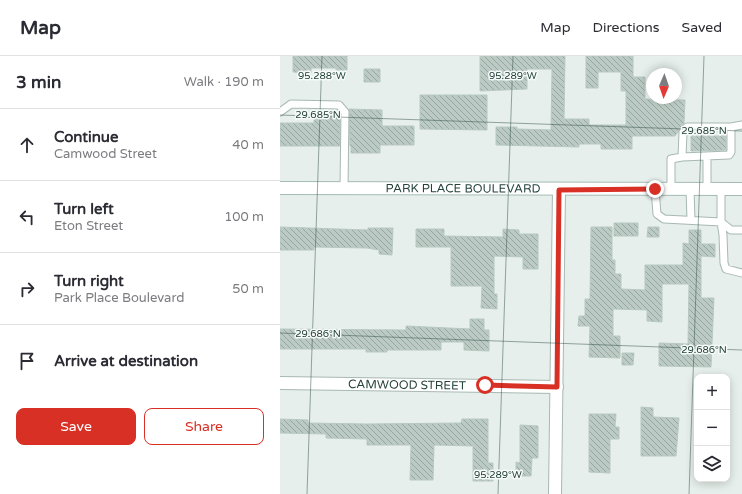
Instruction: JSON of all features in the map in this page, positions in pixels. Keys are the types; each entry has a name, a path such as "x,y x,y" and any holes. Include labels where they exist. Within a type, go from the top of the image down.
{"street":[{"name":"PARK PLACE BOULEVARD","path":"280,188 559,190 742,189"},
{"path":"555,494 559,190"},
{"name":"CAMWOOD STREET","path":"280,383 557,387"}],"lane":[{"path":"280,112 291,104 338,105 345,112 344,188"},
{"path":"682,157 682,132 686,127 731,127 742,125"},
{"path":"671,189 671,159 682,157 729,155 731,152 731,127"},
{"path":"707,189 708,156"},
{"path":"655,189 657,214 664,219 721,222 730,230 742,230"},
{"path":"690,189 691,220"},
{"path":"721,189 721,222 724,235 725,267 733,272 742,273"}],"building":[{"path":"293,56 347,56 347,70 336,70 336,68 311,68 311,73 293,72"},
{"path":"480,56 565,56 564,119 589,119 589,125 626,125 626,91 621,91 621,72 598,72 598,88 586,88 586,56 633,56 633,77 645,77 646,104 682,104 682,100 685,100 684,123 675,136 632,136 632,149 601,149 601,144 579,144 579,147 496,145 496,127 551,130 552,69 527,69 527,89 480,91"},
{"path":"364,69 380,69 380,82 364,82"},
{"path":"420,95 487,95 487,130 420,129"},
{"path":"349,109 382,110 382,126 414,126 414,145 380,145 380,153 351,153"},
{"path":"314,114 340,114 340,146 280,146 280,123 314,123"},
{"path":"691,136 726,136 726,150 691,151"},
{"path":"614,223 638,223 638,236 614,236"},
{"path":"280,227 368,230 368,228 393,228 392,255 379,254 379,250 367,248 314,247 314,250 280,250"},
{"path":"591,227 612,227 612,260 615,260 615,274 621,274 621,289 645,290 645,265 683,265 683,243 689,244 689,230 701,230 701,244 715,244 715,257 701,256 701,298 714,298 711,367 659,366 659,343 688,344 689,284 662,284 662,322 647,321 647,310 613,309 613,336 620,336 620,358 589,357 590,326 578,326 579,316 585,316 585,299 590,299"},
{"path":"648,227 659,227 659,237 647,237"},
{"path":"416,229 444,229 444,236 503,237 503,229 519,230 519,234 538,234 538,269 523,269 523,257 494,256 494,294 497,294 497,309 481,308 482,286 451,286 451,247 416,247"},
{"path":"470,319 484,319 484,330 489,330 489,351 464,350 464,342 441,342 441,350 387,350 387,352 366,352 366,349 280,349 280,329 406,330 406,326 470,329"},
{"path":"622,353 634,353 633,365 622,365"},
{"path":"641,407 653,408 653,417 679,418 676,456 641,456"},
{"path":"589,414 616,414 615,427 619,427 619,439 610,439 610,473 589,472"},
{"path":"280,419 308,420 308,423 367,424 461,423 462,419 488,419 488,463 493,463 493,481 473,481 473,446 434,445 433,480 410,480 411,445 367,445 367,439 326,438 326,434 280,433"},
{"path":"520,425 538,426 538,458 532,458 531,476 516,476 516,462 520,463"}],"route":[{"path":"485,385 557,387 559,190 655,189"}]}
